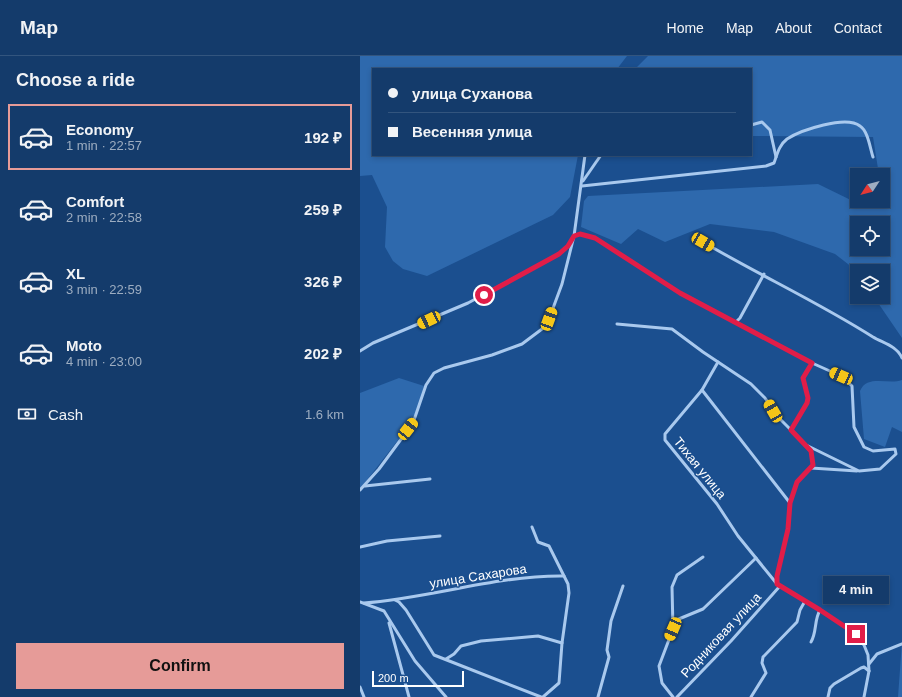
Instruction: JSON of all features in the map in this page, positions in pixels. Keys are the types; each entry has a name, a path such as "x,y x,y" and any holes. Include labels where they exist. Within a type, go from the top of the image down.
{"street":[{"path":"582,186 766,166 774,163 786,140 832,122 848,121 858,124 865,131 873,157"},
{"path":"752,125 762,122 770,130 776,157"},
{"path":"360,490 365,486 413,423 426,385 434,373 444,368 492,355 522,344 542,329 549,319 562,284 574,236 583,181 585,156"},
{"path":"583,181 600,156"},
{"path":"360,351 373,343 402,332 484,295 559,254 568,246 574,236 580,234 595,238 680,293 812,363 841,376 852,386 854,427 864,447 873,452 895,449 895,456 880,470 859,471 811,468"},
{"path":"703,242 764,274 890,345 902,358"},
{"path":"734,322 740,318 764,274"},
{"path":"617,324 672,329 751,384 761,393 779,418 806,445 859,471"},
{"name":"Тихая улица","path":"718,362 702,390 665,434 665,440 717,504 738,536 778,585"},
{"path":"791,430 807,403 808,398 803,378 812,363"},
{"path":"702,390 790,503"},
{"path":"806,445 812,458 811,468 797,482 790,503 788,529 777,576 778,585 856,634 866,649 869,664 864,697"},
{"path":"365,486 430,479"},
{"path":"395,600 399,602 406,610 434,655 542,697 559,683 562,642 569,594 564,576 553,552 549,546 538,542 532,528"},
{"path":"360,547 387,541 440,536"},
{"path":"673,697 662,683 659,666 673,629 674,621 671,596 674,580 703,557"},
{"path":"674,621 702,609 756,558"},
{"name":"улица Сахарова","path":"362,603 395,600 521,578 564,576"},
{"name":"Родниковая улица","path":"677,697 731,641 778,585"},
{"path":"598,697 609,657 607,650 611,621 623,586"},
{"path":"751,697 766,673 762,663 763,657 794,626 805,601"},
{"path":"362,603 384,611 414,661 446,697"},
{"path":"811,642 816,633 815,625 820,610"},
{"path":"387,617 409,697"},
{"path":"446,659 461,646 481,641 538,636 562,642"},
{"path":"869,664 877,654 902,644"},
{"path":"827,697 830,688 834,684 856,670 864,667 869,671"},
{"path":"360,687 364,697"}],"shaded area":[{"path":"360,56 627,56 618,68 372,68 372,156 578,156 570,197 553,215 427,276 403,269 393,261 385,247 387,207 372,175 360,176"},
{"path":"648,56 902,56 902,338 879,304 890,304 890,264 850,264 850,266 835,254 774,232 710,224 665,242 638,229 621,244 581,227 584,201 588,196 818,184 850,200 850,208 890,208 890,168 878,168 873,137 752,136 752,68 636,68"},
{"path":"399,378 424,386 419,406 409,426 360,489 360,393"},
{"path":"902,380 902,432 892,427 885,447 864,439 860,391 863,386 873,381"},
{"path":"902,642 902,697 898,697"}],"route":[{"path":"484,295 559,254 568,246 574,236 580,234 595,238 610,246 680,293 812,363 805,372 803,378 808,398 807,403 796,424 791,430 811,451 813,465 797,482 792,495 788,509 788,529 777,576 777,584 856,634"}]}
